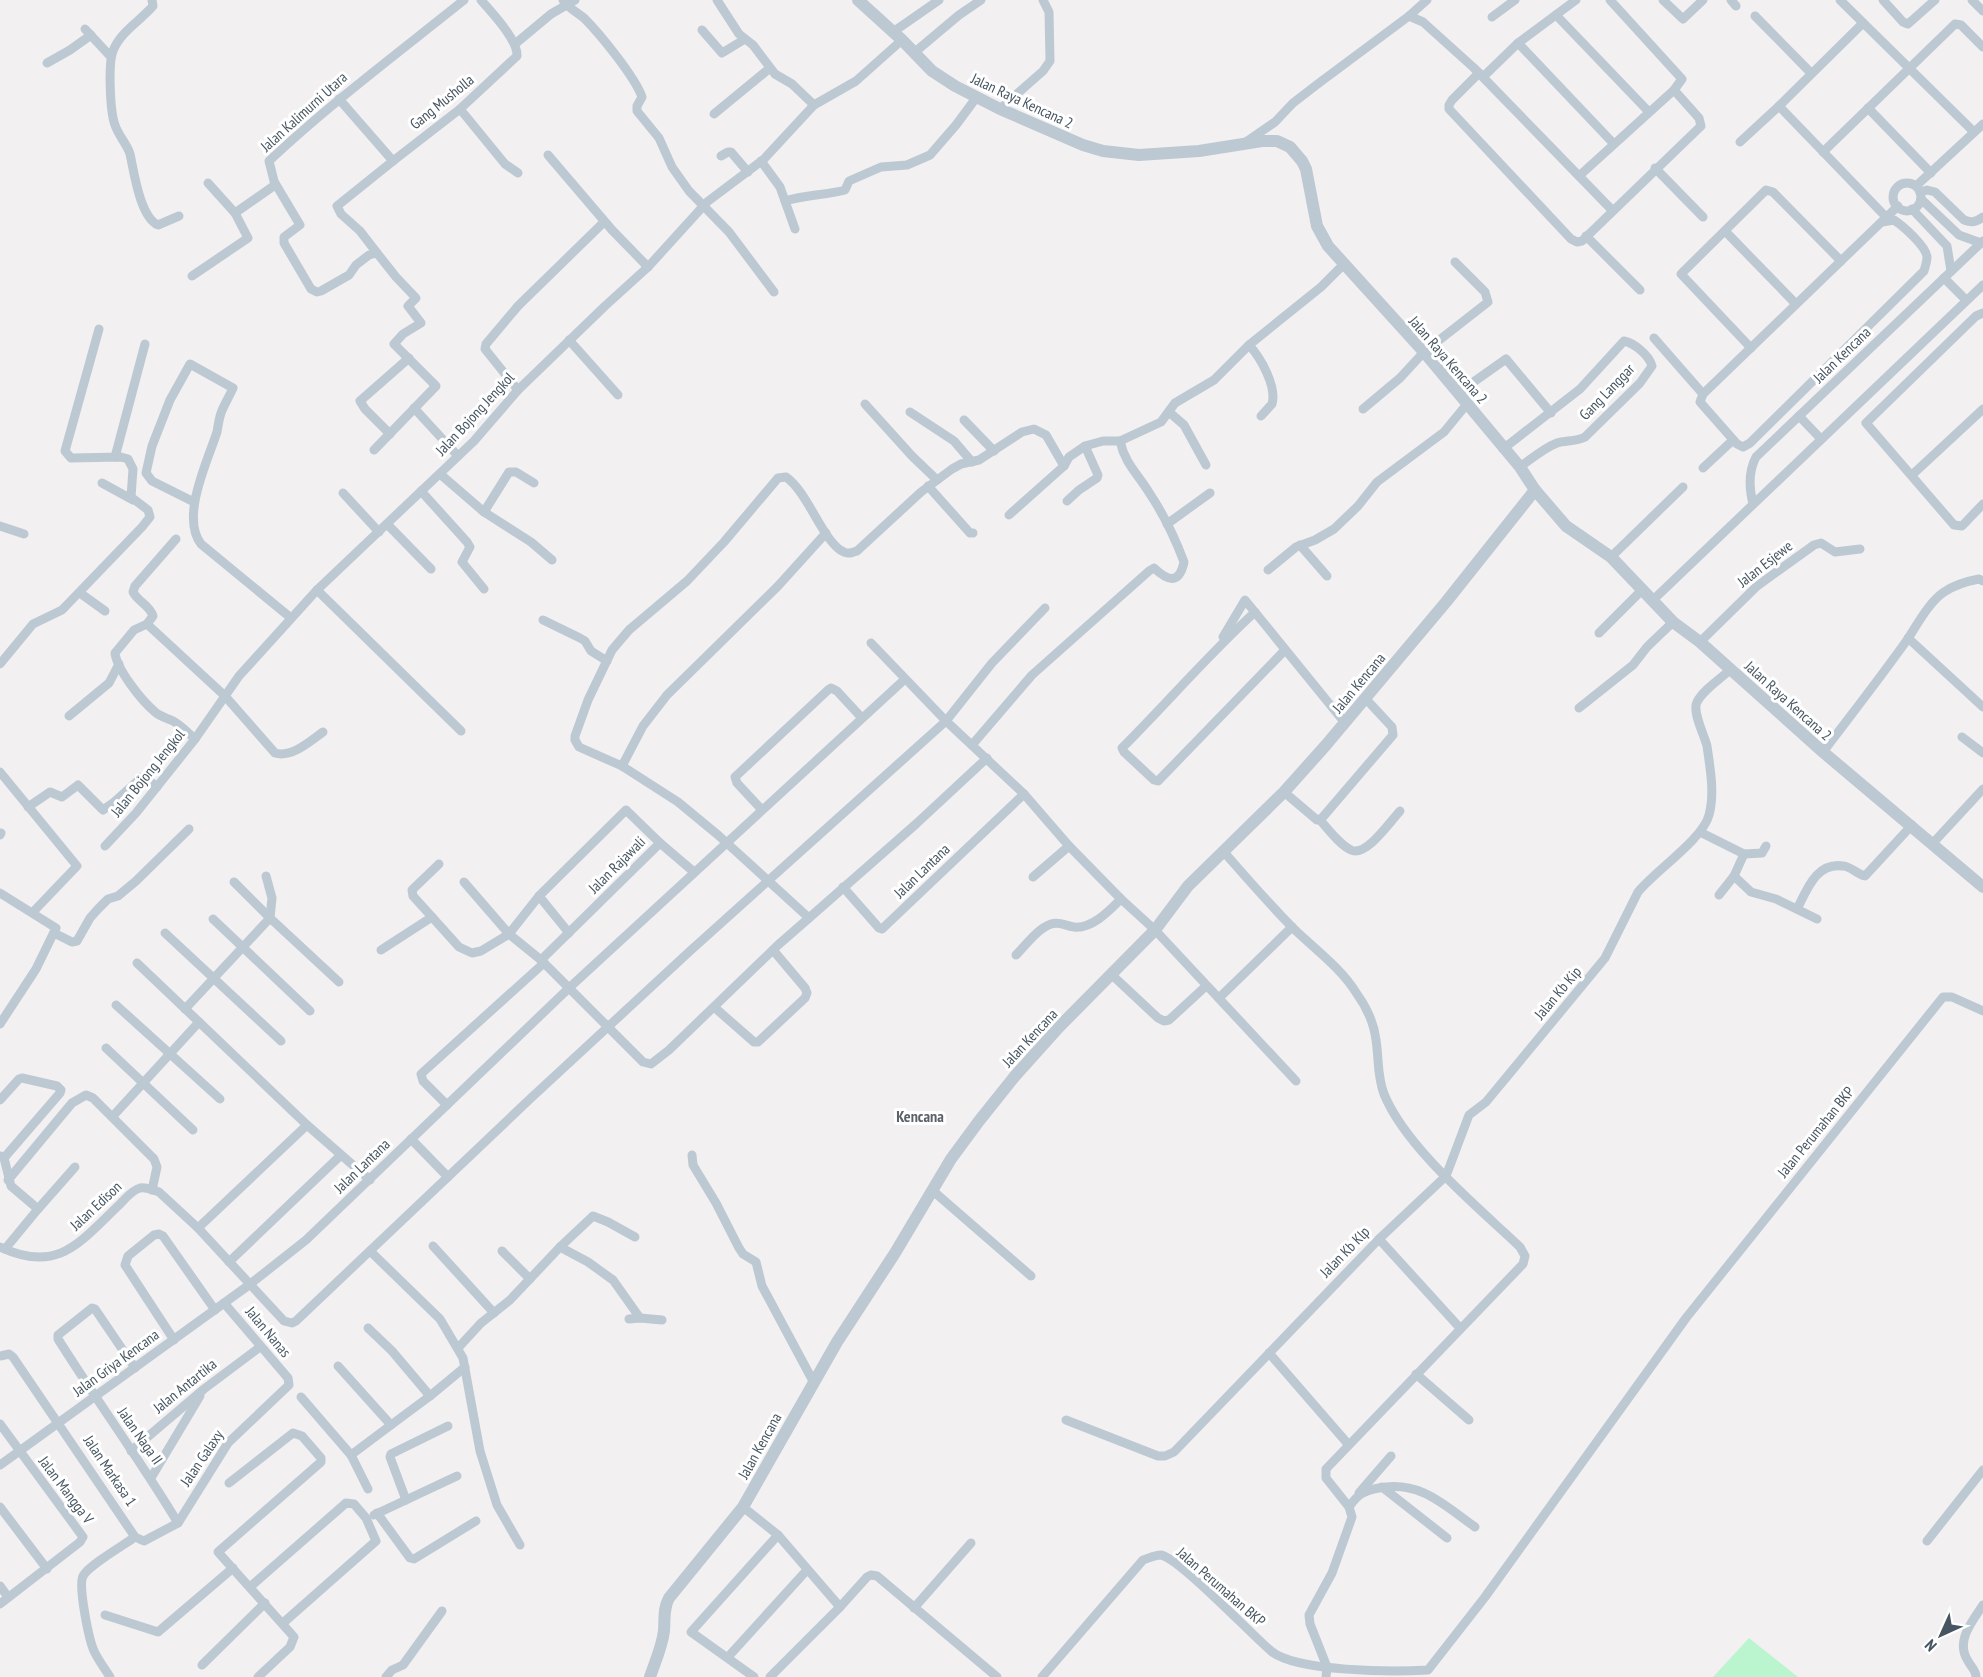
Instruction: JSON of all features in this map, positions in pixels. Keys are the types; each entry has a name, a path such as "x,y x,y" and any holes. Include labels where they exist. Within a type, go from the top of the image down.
{"street":[{"path":"152,0 153,6 122,36 113,50 110,92 114,124 130,153 137,185 149,219 158,225 178,216"},
{"name":"Jalan Kalimurni Utara","path":"275,183 269,161 339,99 464,0"},
{"path":"481,0 515,44 568,2 603,39 635,83 641,95 638,111 659,138 672,167 689,190 729,232 774,292"},
{"path":"717,0 739,34 753,45 770,68 779,77 792,84 814,105"},
{"name":"Jalan Raya Kencana 2","path":"858,0 915,52 932,71 976,98 1083,145 1103,151 1139,155 1199,151 1245,143 1277,141 1290,147 1302,161 1310,181 1317,226 1328,246 1424,352 1566,526 1611,557 1673,622 1700,642 1823,752 1980,881"},
{"name":"Jalan Bojong Jengkol","path":"105,846 136,813 195,739 239,676 318,590 474,441 518,390 648,267 717,192 761,161 814,105 856,81 897,36 939,0"},
{"path":"915,52 959,15 981,0"},
{"path":"1000,109 1043,71 1050,61 1049,12 1043,0"},
{"path":"1411,0 1418,8"},
{"path":"1245,143 1275,122 1319,83 1427,0"},
{"path":"1492,17 1515,0"},
{"path":"1576,0 1518,43 1452,100 1449,109 1577,243 1701,126 1699,118 1674,90"},
{"path":"1579,176 1680,82 1680,75 1610,0"},
{"path":"1663,0 1683,19 1703,0"},
{"path":"1840,0 1974,132"},
{"path":"1883,0 1908,24 1935,0"},
{"path":"1972,0 1983,11"},
{"path":"1556,15 1649,112"},
{"path":"1409,16 1423,22 1481,75 1612,210"},
{"path":"1755,16 1811,73"},
{"path":"1740,142 1863,23"},
{"path":"1823,152 1955,24 1962,25 1983,47"},
{"path":"702,30 722,53 744,39"},
{"path":"47,63 70,50 90,34 111,57"},
{"path":"1518,43 1613,144"},
{"name":"Gang Musholla","path":"377,253 360,231 341,214 337,206 460,109 514,60 518,53 515,44"},
{"path":"714,114 770,68"},
{"path":"786,201 845,190 849,181 881,167 907,165 930,156 976,98"},
{"path":"339,99 393,161"},
{"path":"1779,106 1884,220 1894,220 1904,227 1926,251 1927,259 1924,272 1750,443 1743,447 1733,440 1700,402 1703,394 1840,261 1884,220 1898,206"},
{"path":"1868,108 1931,173"},
{"path":"460,109 505,164 518,173"},
{"path":"1982,242 1959,235 1919,192 1908,183 1896,189 1894,199 1904,210 1912,209 1919,204 1919,192 1931,173 1983,124"},
{"path":"721,156 731,152 748,172"},
{"path":"548,155 604,222 648,267"},
{"path":"761,161 773,175 786,201 795,229"},
{"path":"1655,168 1703,217"},
{"path":"192,276 248,238 234,213 208,183"},
{"path":"234,213 274,186 275,183 300,225 284,237 284,243 311,289 321,291 349,276 356,266 369,255 377,253 416,298 408,306 421,323 394,342 436,386 375,450"},
{"path":"1751,348 1681,274 1766,190 1769,190 1840,261"},
{"path":"1919,192 1927,190 1935,192 1964,220 1977,221 1983,217"},
{"path":"1912,209 1947,246 1949,277 1971,296"},
{"path":"518,390 484,349 486,344 518,306 604,222"},
{"path":"1725,231 1796,304"},
{"path":"1586,236 1640,290"},
{"name":"Jalan Kencana","path":"1753,504 1749,482 1756,457 1949,277 1982,242"},
{"path":"1363,409 1400,378 1424,352 1488,302 1485,292 1455,262"},
{"path":"1009,516 1064,466 1069,457 1085,446 1103,441 1120,441 1156,425 1181,399 1214,380 1249,345 1321,287 1344,265"},
{"path":"1653,600 1983,285"},
{"path":"1983,313 1976,316 1867,420 1867,426 1954,525 1962,526 1983,504"},
{"path":"99,329 65,451 71,458 125,458 130,462 133,473 130,493 133,500"},
{"path":"1654,338 1703,394"},
{"path":"569,340 618,395"},
{"name":"Gang Langgar","path":"1503,449 1580,389 1624,341 1650,360 1652,366 1640,383 1585,437 1574,442 1557,443 1520,467"},
{"path":"115,457 145,344"},
{"path":"1249,345 1263,364 1273,394 1272,404 1261,416"},
{"path":"390,434 365,409 360,400 409,358"},
{"path":"1458,393 1506,359 1551,413"},
{"path":"194,502 152,481 146,473 152,446 170,400 190,364 233,388 221,414 204,463 194,502 194,532 201,544 291,618"},
{"path":"865,404 937,480"},
{"path":"1268,570 1300,545 1322,537 1334,529 1358,506 1377,482 1444,432 1467,404"},
{"path":"414,408 458,456"},
{"path":"910,412 954,441 972,462"},
{"path":"1169,412 1184,425 1206,465"},
{"path":"1912,475 1981,414"},
{"path":"1800,416 1821,439"},
{"path":"964,420 994,451"},
{"path":"809,918 678,802 622,766 579,747 575,740 585,708 612,650 629,630 687,581 724,542 778,478 786,477 795,485 826,533 842,552 848,554 857,551 928,486 961,464 972,462 994,451 1022,432 1034,429 1046,435 1064,466"},
{"path":"1704,468 1733,440"},
{"path":"972,745 1032,675 1149,570 1154,568 1168,579 1179,573 1184,562 1167,524 1141,478 1123,456 1120,441"},
{"path":"1067,501 1098,475 1085,446"},
{"path":"484,512 509,472 516,472 534,483"},
{"path":"440,474 484,512 531,542 552,560"},
{"path":"0,664 33,624 62,610 148,520 150,514 148,510 102,483"},
{"path":"928,486 953,517 970,533 973,533"},
{"path":"1611,557 1683,488"},
{"name":"Jalan Kencana","path":"650,1677 663,1631 664,1606 743,1507 813,1381 895,1253 932,1190 972,1131 1015,1076 1059,1027 1155,930 1188,886 1284,792 1345,723 1446,602 1535,490"},
{"path":"421,491 468,542 470,547 462,562 484,588"},
{"path":"343,493 379,532"},
{"path":"1167,524 1210,494"},
{"path":"387,524 431,569"},
{"path":"0,526 24,534"},
{"path":"622,766 643,726 667,695 778,586 826,533"},
{"path":"176,539 133,589 135,597 153,616 147,624 134,630 115,653 119,664 149,706 161,717 180,726 195,739"},
{"name":"Jalan Esjewe","path":"1700,642 1757,586 1814,545 1821,543 1835,552 1860,549"},
{"path":"1300,545 1327,576"},
{"path":"1823,752 1923,616 1944,592 1972,580 1983,581"},
{"path":"1599,633 1643,589"},
{"path":"318,590 461,731"},
{"path":"80,593 105,611"},
{"path":"1218,646 1245,600 1345,723"},
{"path":"8,1180 75,1100 89,1096 154,1159 157,1167 152,1190 159,1192 198,1228 284,1321 292,1323 296,1321 690,951 770,882 946,721 992,663 1045,608"},
{"path":"1255,612 1218,646 1184,685 1122,748 1154,780 1158,780 1285,650"},
{"path":"543,620 585,641 591,651 607,661"},
{"path":"1579,708 1633,665 1647,647 1673,622"},
{"path":"147,624 225,696 279,754 292,751 323,732"},
{"path":"1908,638 1983,707"},
{"path":"871,643 946,721 1024,794 1069,846 1155,930 1296,1081"},
{"path":"69,716 109,683 119,664"},
{"path":"1730,670 1700,697 1696,706 1707,746 1711,788 1709,816 1700,832 1744,855"},
{"name":"Jalan Lantana","path":"249,1285 306,1240 569,988 905,678"},
{"path":"762,810 737,783 735,777 795,720 831,688 837,691 861,717"},
{"path":"1320,820 1393,735 1392,727 1365,698"},
{"path":"1962,737 1983,753"},
{"path":"464,882 509,934 543,961 643,1062 651,1064 669,1050 773,950 987,758"},
{"path":"0,772 77,866 33,912"},
{"path":"28,807 50,792 62,798 78,785 103,810 142,777 157,787"},
{"path":"1934,843 1983,789"},
{"path":"1284,792 1315,819 1320,820 1353,851 1360,851 1369,845 1400,811"},
{"name":"Jalan Lantana","path":"843,887 882,929 1024,794"},
{"name":"Jalan Rajawali","path":"447,1105 423,1081 421,1074 543,961 660,843 626,810 539,896 509,934"},
{"path":"1797,909 1816,873 1828,867 1842,866 1865,876 1912,825"},
{"path":"54,933 72,942 77,941 98,909 108,899 117,896 136,881 189,829"},
{"name":"Jalan Kb Kip","path":"1446,1176 1469,1115 1486,1102 1595,971 1613,943 1638,892 1700,832"},
{"path":"660,843 694,872"},
{"path":"1033,877 1069,846"},
{"path":"1719,895 1734,876 1744,855 1762,853 1766,846"},
{"path":"1223,851 1292,927 1348,980 1373,1024 1377,1041 1379,1077 1391,1110 1409,1135 1446,1176 1520,1247 1525,1256 1523,1264 1328,1464 1326,1473 1329,1482 1349,1507 1352,1517 1335,1564 1309,1615 1327,1672"},
{"path":"439,864 412,890 413,896 456,945 472,952 481,951 509,934"},
{"path":"185,1009 270,918 272,898 266,876"},
{"path":"1734,876 1751,892 1776,899 1817,918"},
{"path":"234,882 339,982"},
{"path":"0,893 56,928 36,969 0,1024"},
{"path":"539,896 569,933"},
{"path":"1016,955 1048,925 1058,923 1072,927 1084,926 1107,913 1121,899"},
{"path":"381,950 432,917"},
{"path":"213,919 310,1011"},
{"path":"1219,998 1292,927"},
{"path":"165,933 281,1041"},
{"path":"714,1007 758,1042 805,998 807,993 805,988 773,950"},
{"path":"137,963 307,1125 370,1180"},
{"path":"1112,975 1164,1021 1169,1020 1206,986"},
{"name":"Jalan Perumahan BKP","path":"1042,1677 1143,1560 1159,1555 1169,1558 1188,1574 1273,1653 1327,1672 1428,1670 1491,1588 1686,1318 1943,998 1952,997 1983,1011"},
{"path":"116,1005 220,1099"},
{"path":"112,1116 199,1022"},
{"path":"106,1048 194,1130"},
{"path":"0,1100 22,1078 57,1086 61,1090 2,1157 8,1180 14,1190 38,1209"},
{"path":"198,1228 307,1125"},
{"path":"411,1140 448,1178"},
{"path":"229,1262 341,1155"},
{"path":"692,1155 693,1165 716,1203 742,1254 756,1262 762,1286 813,1381"},
{"path":"2,1248 75,1167"},
{"name":"Jalan Kb Klp","path":"1066,1420 1158,1456 1165,1456 1173,1452 1379,1239 1446,1176"},
{"name":"Jalan Edison","path":"2,1248 33,1258 58,1255 79,1243 130,1194 141,1188 152,1190"},
{"path":"932,1190 1031,1276"},
{"path":"458,1348 593,1216 634,1237"},
{"path":"174,1340 125,1265 128,1256 154,1235 163,1236 215,1310"},
{"path":"1379,1239 1460,1328"},
{"path":"433,1246 494,1313"},
{"path":"560,1247 588,1262 613,1280 640,1318"},
{"path":"370,1251 438,1317 458,1348 465,1367 480,1451 490,1483 498,1504 520,1545"},
{"path":"502,1251 530,1279"},
{"name":"Jalan Griya Kencana","path":"0,1465 249,1285"},
{"name":"Jalan Nanas","path":"224,1303 289,1381"},
{"name":"Jalan Naga II","path":"135,1368 95,1309 92,1308 58,1335 58,1339 95,1398 151,1478 178,1523"},
{"path":"629,1319 662,1320"},
{"path":"368,1328 392,1351 430,1396"},
{"name":"Jalan Antartika","path":"131,1451 204,1389 260,1347"},
{"path":"1269,1353 1348,1444"},
{"name":"Jalan Markasa 1","path":"0,1356 9,1354 13,1357 135,1537"},
{"path":"338,1366 391,1425"},
{"path":"351,1455 465,1367"},
{"path":"1416,1374 1469,1420"},
{"name":"Jalan Galaxy","path":"178,1523 228,1443 288,1387 289,1381"},
{"path":"151,1478 204,1389"},
{"path":"301,1397 351,1455 368,1489"},
{"path":"0,1424 18,1451"},
{"path":"406,1500 391,1454 448,1426"},
{"path":"230,1483 293,1432 302,1436 321,1458 321,1462 218,1552 292,1634 293,1643 258,1677"},
{"name":"Jalan Mangga V","path":"18,1451 83,1535 80,1542 47,1569"},
{"path":"1349,1507 1391,1456"},
{"path":"1927,1541 1983,1470"},
{"path":"366,1518 457,1476"},
{"path":"1357,1495 1382,1487 1407,1486 1424,1492 1475,1527"},
{"path":"1382,1487 1448,1538"},
{"path":"250,1587 346,1503 354,1504 366,1518 376,1537 374,1544 283,1623"},
{"path":"0,1507 47,1569 0,1604"},
{"path":"743,1507 778,1535 840,1607"},
{"path":"377,1513 410,1557 414,1559 476,1521"},
{"path":"110,1677 91,1643 81,1591 82,1579 93,1566 135,1537 144,1541 178,1523"},
{"path":"754,1677 691,1632 778,1535"},
{"path":"914,1608 971,1543"},
{"path":"105,1615 158,1632 233,1568"},
{"path":"728,1657 807,1570"},
{"path":"770,1677 867,1577 873,1575 997,1677"},
{"path":"0,1586 8,1597"},
{"path":"202,1665 265,1603"},
{"path":"1976,1677 1975,1670 1966,1659 1962,1646 1965,1634 1983,1605"},
{"path":"386,1677 392,1670 403,1665 442,1611"}],"green space":[{"path":"1749,1638 1798,1677 1713,1677"}],"district":[{"name":"Kencana","path":"920,1116"}]}
